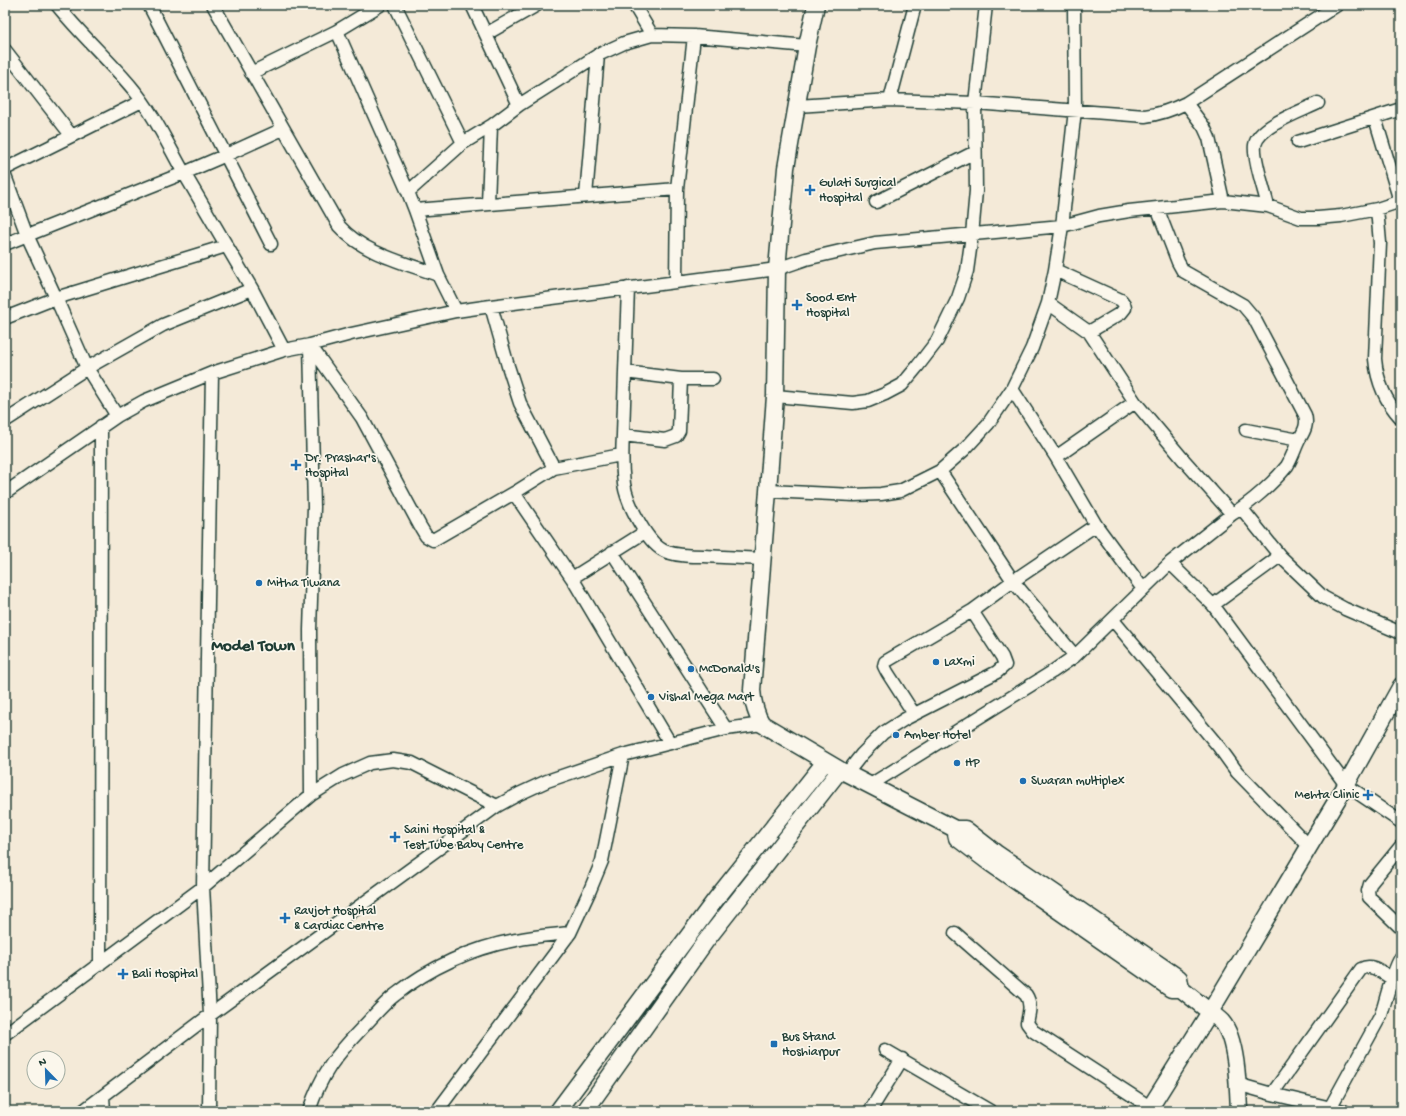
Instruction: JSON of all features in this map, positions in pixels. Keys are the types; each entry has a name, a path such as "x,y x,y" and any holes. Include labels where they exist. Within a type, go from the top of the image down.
{"main road":[{"path":"816,5 806,46 786,168 777,269 775,396 752,690 752,702 756,713 762,724 843,772 955,829 965,828 996,853 1179,978 1181,989 1221,1020 1227,1028 1230,1037 1237,1084 1239,1111"},
{"path":"1149,1109 1210,1012 1346,785 1401,686"},
{"path":"558,1111 716,899 825,762"},
{"path":"585,1111 705,942 772,856 843,772"},
{"path":"758,846 772,856"}],"street":[{"path":"57,5 88,41 133,88 142,101 252,289 284,350"},
{"path":"149,5 271,244"},
{"path":"214,5 338,226 348,236 369,250 438,275"},
{"path":"251,73 338,31 380,5"},
{"path":"395,5 463,143"},
{"path":"472,5 519,105"},
{"path":"486,34 537,5"},
{"path":"634,5 652,35"},
{"path":"890,100 915,5"},
{"path":"775,396 853,403 868,401 902,385 937,341 958,298 967,271 976,191 975,103 986,5"},
{"path":"768,491 854,495 880,494 900,491 940,471 965,450 988,424 1012,389 1032,348 1048,303 1055,270 1062,226 1075,110 1074,5"},
{"path":"797,106 890,100 975,103 1145,116 1173,110 1186,103 1338,5"},
{"path":"338,31 408,192 438,275 456,311"},
{"path":"408,192 463,143 492,126 519,105 598,55 624,43 652,35 694,36 806,46"},
{"path":"676,281 678,189 694,36"},
{"path":"5,50 71,135"},
{"path":"586,196 598,55"},
{"path":"5,169 142,101"},
{"path":"1186,103 1201,122 1209,138 1224,201"},
{"path":"1268,206 1255,155 1255,145 1259,136 1276,123 1318,104"},
{"path":"1298,142 1401,109"},
{"path":"5,493 117,416 144,401 212,373 284,350 456,311 676,281 777,269 806,259 875,243 1062,226 1098,216 1129,211 1224,201 1268,206 1300,218 1318,218 1340,216 1377,208 1400,201 1375,118"},
{"path":"488,203 492,126"},
{"path":"5,244 184,173 283,129"},
{"path":"876,202 975,152"},
{"path":"5,176 27,235 87,368 117,416"},
{"path":"415,210 678,189"},
{"path":"870,785 1052,672 1075,656 1170,563 1237,511 1275,479 1288,464 1305,429 1307,421 1305,415 1254,318 1243,305 1184,271 1178,262 1157,208"},
{"path":"1377,208 1380,244 1375,358 1376,372 1385,395 1401,418"},
{"path":"5,318 56,298 226,246"},
{"path":"1055,270 1121,300 1124,304 1124,308 1121,313 1089,332"},
{"path":"628,288 621,455 624,486 630,503 645,532 656,546 666,552 682,555 762,559"},
{"path":"5,421 87,368 163,325 252,289"},
{"path":"1048,303 1089,332 1135,402 1182,458 1237,511 1312,588 1332,603 1401,633"},
{"path":"491,306 520,403 554,468"},
{"path":"310,345 362,418 426,536 432,540 514,493 554,468 621,455"},
{"path":"310,345 314,507 310,630 312,795"},
{"path":"625,372 681,379 714,379"},
{"path":"209,1111 210,1015 203,887 212,373"},
{"path":"623,435 665,440 676,436 679,431 681,379"},
{"path":"1012,389 1056,457 1096,525 1143,589"},
{"path":"1056,457 1135,402"},
{"path":"100,964 101,426"},
{"path":"1246,430 1299,440"},
{"path":"940,471 1013,581 1075,656"},
{"path":"514,493 572,578 670,743"},
{"path":"914,714 887,672 884,666 885,662 972,611 1013,581 1096,525"},
{"path":"572,578 645,532"},
{"path":"612,552 726,729"},
{"path":"1213,605 1280,556"},
{"path":"1170,563 1213,605 1346,785 1401,822"},
{"path":"843,772 883,733 914,714 997,672 1004,665 1002,657 972,611"},
{"path":"1113,620 1219,747 1237,772 1309,846"},
{"path":"83,1111 210,1015 497,806 547,781 623,755 726,729 762,724"},
{"path":"437,1111 570,933 602,861 623,755"},
{"path":"5,1034 203,887 312,795 343,775 370,764 393,760 412,763 497,806"},
{"path":"1401,846 1370,884 1368,891 1369,897 1401,928"},
{"path":"309,1111 316,1090 328,1068 348,1043 394,996 418,978 443,964 488,947 516,940 570,933"},
{"path":"955,933 1030,1000 1027,1023 1033,1031 1149,1109"},
{"path":"1330,1108 1381,1016 1391,978 1401,957"},
{"path":"1272,1094 1361,969 1366,966 1372,966 1391,978"},
{"path":"885,1050 990,1111"},
{"path":"870,1111 902,1059"},
{"path":"1237,1084 1344,1111"},
{"path":"103,1097 104,1111"}],"place":[{"name":"Gulati Surgical Hospital","path":"810,190"},
{"name":"Sood Ent Hospital","path":"797,305"},
{"name":"Dr. Prashar's Hospital","path":"296,465"},
{"name":"Mitha Tiwana","path":"259,583"},
{"name":"Laxmi","path":"936,662"},
{"name":"McDonald's","path":"691,669"},
{"name":"Vishal Mega Mart","path":"651,697"},
{"name":"Amber Hotel","path":"896,735"},
{"name":"HP","path":"957,763"},
{"name":"Swaran multiplex","path":"1023,781"},
{"name":"Mehta Clinic","path":"1368,795"},
{"name":"Saini Hospital & Test Tube Baby Centre","path":"395,837"},
{"name":"Ravjot Hospital & Cardiac Centre","path":"285,918"},
{"name":"Bali Hospital","path":"123,974"},
{"name":"Bus Stand Hoshiarpur","path":"774,1044"}],"district":[{"name":"Model Town","path":"253,647"}]}
